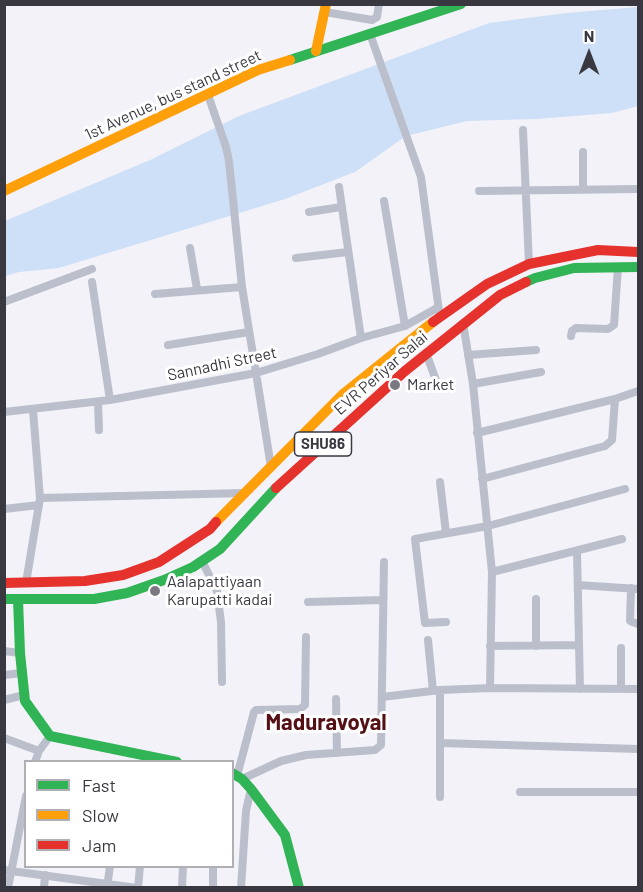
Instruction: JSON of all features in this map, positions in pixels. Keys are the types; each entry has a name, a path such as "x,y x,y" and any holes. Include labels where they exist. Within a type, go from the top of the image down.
{"main road":[{"name":"1st Avenue, bus stand street","path":"4,191 258,70 460,4"},
{"path":"316,51 325,8"},
{"name":"EVR Periyar Salai","path":"4,583 85,581 123,575 159,562 210,529 342,395 439,312 487,284 529,264 598,250 639,252"},
{"name":"EVR Periyar Salai","path":"4,599 90,600 127,593 193,567 220,549 296,468 426,353 500,295 535,278 574,268 639,267"},
{"path":"284,453 296,468"},
{"path":"18,599 25,701 50,736 166,760"},
{"path":"237,776 251,789 285,835 299,888"}],"street":[{"path":"325,8 372,20 377,17 379,4"},
{"path":"370,34 421,177 439,312"},
{"path":"208,95 229,161 242,287 271,467"},
{"path":"523,130 529,264"},
{"path":"583,152 583,189"},
{"path":"339,187 361,338"},
{"path":"479,191 639,189"},
{"path":"384,201 405,326"},
{"path":"309,212 341,207"},
{"path":"190,248 197,289"},
{"path":"296,258 348,252"},
{"path":"571,336 574,328 608,329 614,325 618,267"},
{"path":"4,302 92,269"},
{"path":"92,282 110,400"},
{"path":"154,294 242,287"},
{"name":"Sannadhi Street","path":"4,412 98,402 256,376 361,338 405,326 439,312"},
{"path":"463,323 473,384 492,572 490,688"},
{"path":"168,345 249,332"},
{"path":"468,356 536,350"},
{"path":"426,353 437,383"},
{"path":"473,384 541,372"},
{"path":"477,433 639,391"},
{"path":"482,479 605,446 612,440 615,399"},
{"path":"98,402 99,430"},
{"path":"26,582 39,502 33,410"},
{"path":"440,482 446,533"},
{"path":"446,622 425,623 415,539 488,526 625,489"},
{"path":"4,508 39,502 246,493"},
{"path":"492,572 622,539"},
{"path":"577,551 579,689"},
{"path":"202,561 217,591 221,622 222,682"},
{"path":"237,776 280,761 306,755 379,749 381,745 384,562"},
{"path":"578,585 635,589 630,621 639,624"},
{"path":"536,599 536,646"},
{"path":"308,602 383,600"},
{"path":"237,776 254,712 256,710 300,709 305,705 306,637"},
{"path":"428,640 436,691 440,742 440,797"},
{"path":"490,646 577,645"},
{"path":"621,648 621,689"},
{"path":"4,651 20,653"},
{"path":"4,675 22,673"},
{"path":"382,697 490,688 639,689"},
{"path":"4,700 24,695"},
{"path":"336,699 337,753"},
{"path":"36,760 50,736"},
{"path":"4,738 39,751"},
{"path":"440,742 639,749"},
{"path":"241,888 246,811 251,789"},
{"path":"520,792 639,792"},
{"path":"9,888 8,871 24,802"},
{"path":"107,886 110,868"},
{"path":"8,871 41,872 76,884 137,888 140,868"},
{"path":"182,888 183,868"},
{"path":"213,868 213,888"},
{"path":"41,872 44,888"}],"water":[{"path":"638,7 638,106 612,113 536,119 467,121 406,136 355,172 285,199 59,268 19,272 5,276 5,221 150,160 239,116 489,23"}],"traffic: fast":[{"path":"290,60 461,4"},
{"path":"526,282 574,268 638,267"},
{"path":"4,599 94,599 127,593 164,580 193,567 220,549 276,488"},
{"path":"18,599 25,701 50,736 167,760"},
{"path":"234,774 251,789 285,835 299,888"}],"traffic: slow":[{"path":"316,51 326,4"},
{"path":"4,191 258,70 290,60"},
{"path":"216,522 342,395 433,322"}],"traffic: jam":[{"path":"433,322 487,284 529,264 598,250 638,252"},
{"path":"276,488 405,371 500,295 526,282"},
{"path":"4,583 85,581 123,575 159,562 210,529 216,522"}],"place":[{"name":"Market","path":"395,385"},
{"name":"Aalapattiyaan Karupatti kadai","path":"155,591"}],"district":[{"name":"Maduravoyal","path":"326,723"}]}
